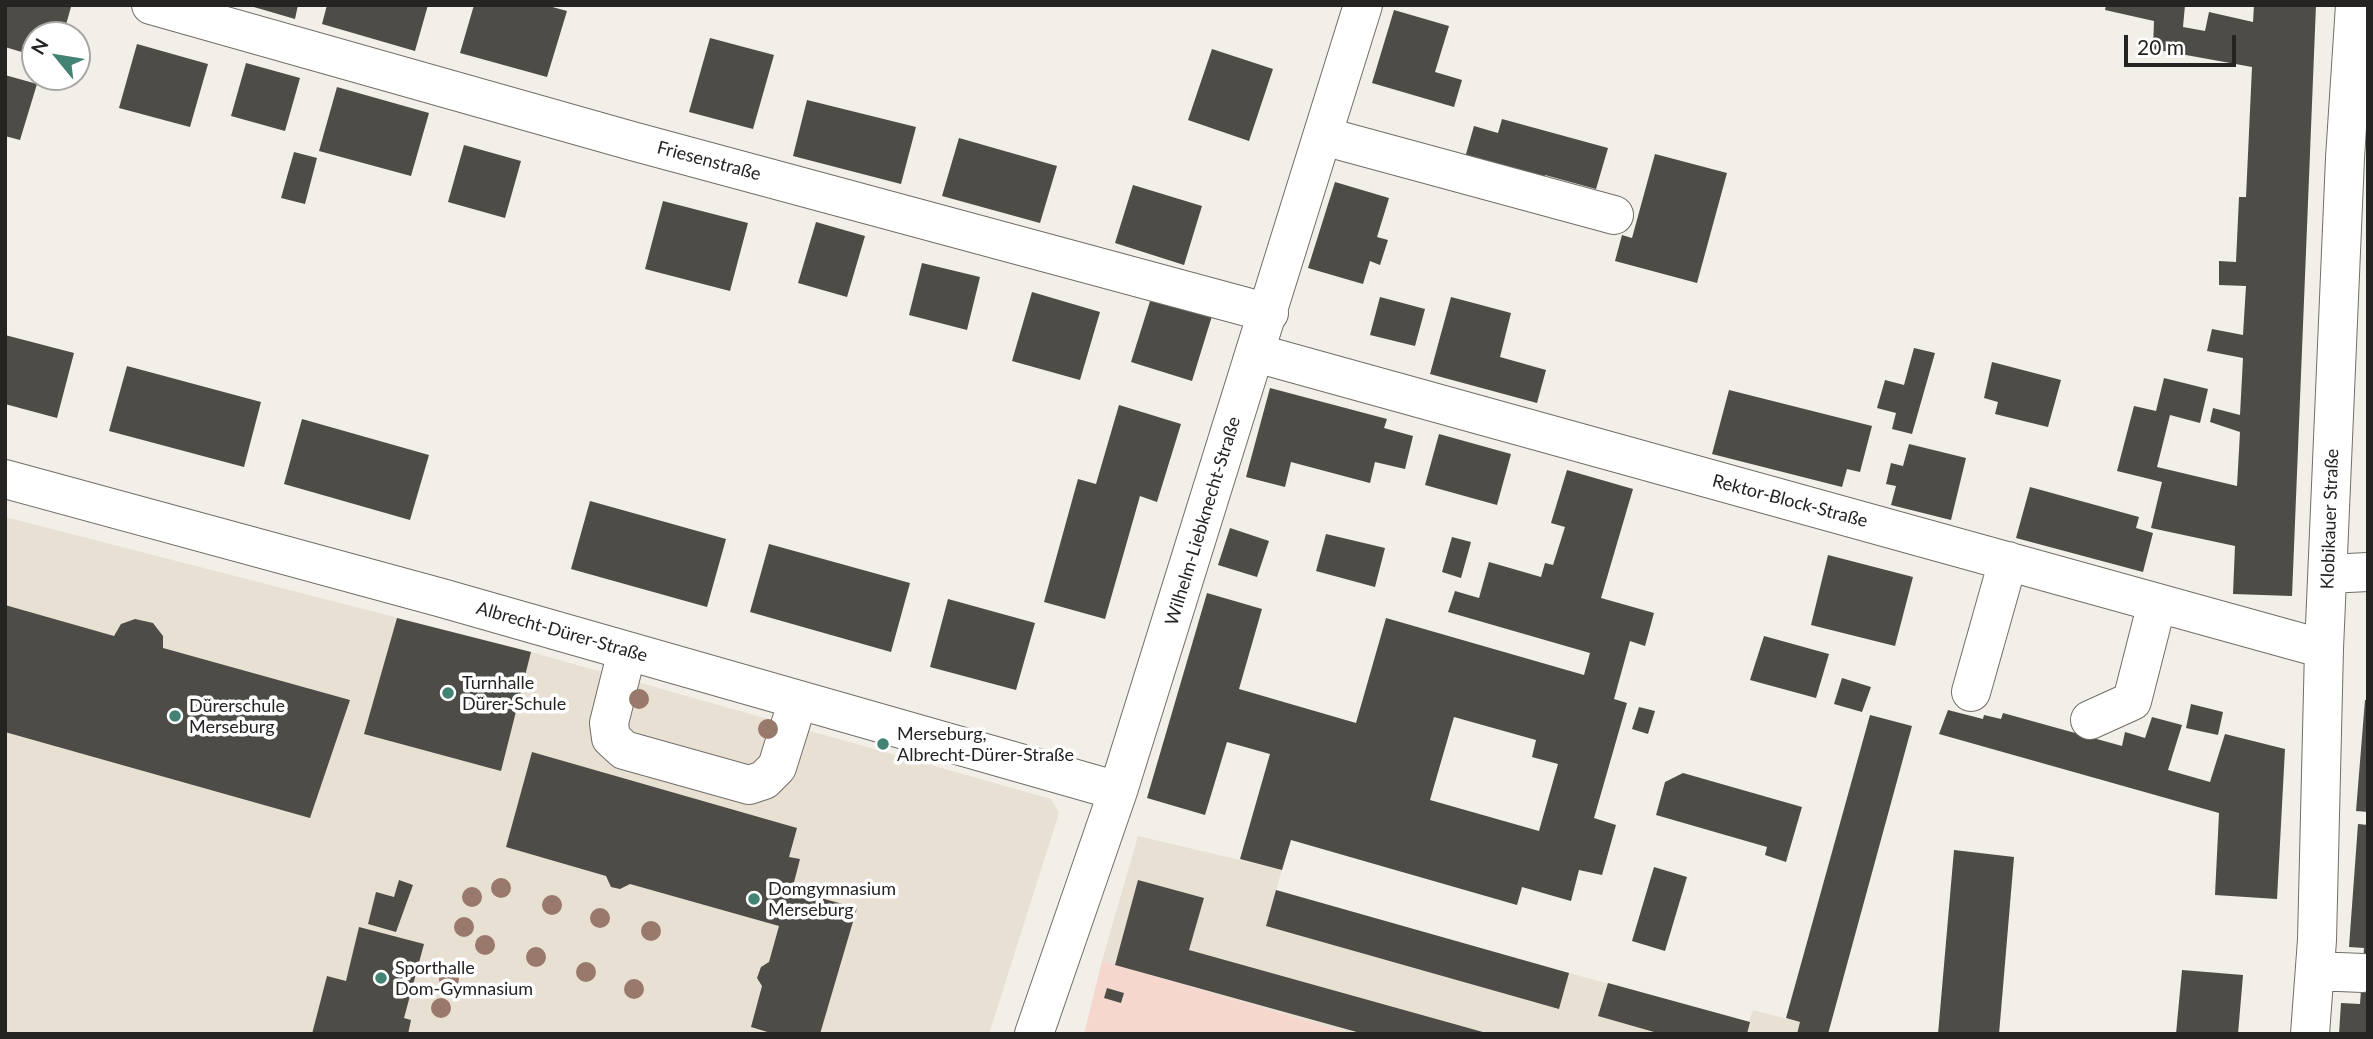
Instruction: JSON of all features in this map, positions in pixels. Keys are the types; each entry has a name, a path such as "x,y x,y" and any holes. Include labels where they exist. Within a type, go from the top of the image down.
{"street":[{"name":"Friesenstraße","path":"151,5 632,141 1269,313"},
{"name":"Wilhelm-Liebknecht-Straße","path":"1034,1034 1118,791 1363,5"},
{"name":"Klobikauer Straße","path":"2309,1034 2315,971 2324,649 2345,158 2355,5"},
{"path":"1323,136 1614,215"},
{"name":"Rektor-Block-Straße","path":"1256,353 2324,649"},
{"name":"Albrecht-Dürer-Straße","path":"5,479 627,651 1118,791"},
{"path":"1971,692 2008,561"},
{"path":"2328,574 2368,572"},
{"path":"2090,720 2132,701 2157,603"},
{"path":"627,651 609,723 611,738 624,750 749,785 764,780 776,767 798,700"},
{"path":"2315,971 2362,973"}],"shaded area":[{"path":"5,517 531,652 1051,799 1059,813 989,1034 5,1034"},
{"path":"1138,836 1282,870 1276,890 1749,1022 1753,1010 1829,1030 1828,1034 1352,1034 1102,961"},
{"path":"1102,961 1352,1034 1084,1034"}],"building":[{"path":"5,5 71,7 67,21 21,21 21,52 5,47"},
{"path":"247,5 298,5 295,19"},
{"path":"327,5 428,5 415,51 322,24"},
{"path":"474,5 545,5 567,11 547,77 460,53"},
{"path":"2106,5 2185,5 2183,27 2205,31 2209,12 2253,22 2254,5 2316,5 2292,596 2233,594 2235,546 2151,528 2162,482 2117,471 2134,406 2156,411 2164,378 2208,389 2200,423 2170,415 2157,467 2237,486 2240,432 2210,422 2213,408 2240,415 2243,358 2207,351 2212,329 2243,335 2246,286 2219,285 2219,261 2236,262 2239,197 2246,197 2252,67 2153,49 2154,21 2105,10"},
{"path":"1394,10 1449,26 1435,72 1462,80 1454,107 1372,83"},
{"path":"710,38 774,55 753,129 689,112"},
{"path":"137,44 208,64 190,127 119,108"},
{"path":"1212,49 1273,69 1249,141 1188,120"},
{"path":"246,63 300,78 285,131 231,116"},
{"path":"5,75 21,80 21,91 35,91 20,140 5,136"},
{"path":"337,87 429,113 411,176 319,151"},
{"path":"807,100 916,127 901,184 793,156"},
{"path":"1502,119 1608,148 1596,189 1545,175 1543,182 1464,161 1474,126 1498,133"},
{"path":"959,138 1057,166 1040,223 942,196"},
{"path":"464,145 521,161 505,218 448,202"},
{"path":"294,152 317,158 305,204 281,198"},
{"path":"1655,154 1727,173 1697,283 1615,261 1622,235 1632,238"},
{"path":"1335,182 1389,198 1377,237 1388,240 1380,265 1370,261 1363,284 1308,268"},
{"path":"1133,185 1202,206 1184,265 1115,243"},
{"path":"663,201 748,223 730,291 645,269"},
{"path":"816,222 865,236 847,297 798,283"},
{"path":"922,263 980,277 967,330 909,315"},
{"path":"1032,292 1100,312 1080,380 1012,361"},
{"path":"1380,297 1425,309 1415,346 1370,335"},
{"path":"1451,297 1511,313 1500,357 1546,370 1537,403 1430,374"},
{"path":"1151,298 1212,316 1192,381 1131,362"},
{"path":"5,335 74,353 57,418 5,404"},
{"path":"1914,348 1935,353 1912,434 1892,429 1896,413 1877,408 1885,380 1904,385"},
{"path":"1992,362 2061,380 2048,427 1995,414 1998,402 1984,398"},
{"path":"127,366 261,402 244,467 109,431"},
{"path":"1270,388 1387,419 1384,428 1413,436 1405,469 1375,462 1370,483 1291,462 1285,487 1246,477"},
{"path":"1729,390 1872,426 1860,472 1847,469 1842,487 1712,454"},
{"path":"1119,405 1181,424 1157,502 1140,496 1105,619 1044,602 1078,479 1096,484"},
{"path":"302,419 429,455 410,520 284,484"},
{"path":"1439,434 1511,454 1497,505 1425,485"},
{"path":"1909,444 1966,458 1951,520 1891,505 1896,486 1886,484 1891,463 1903,466"},
{"path":"1567,470 1633,489 1601,598 1654,613 1645,646 1630,641 1614,699 1627,703 1594,818 1616,825 1602,875 1579,870 1571,901 1522,887 1517,905 1291,840 1282,870 1240,859 1270,754 1227,742 1205,815 1147,798 1207,593 1262,609 1239,689 1356,723 1386,618 1584,675 1590,653 1448,612 1455,591 1479,598 1489,562 1541,577 1545,563 1553,565 1565,527 1551,523","holes":["1454,717 1536,740 1532,757 1558,764 1539,831 1430,800"]},
{"path":"2030,487 2139,517 2136,528 2153,533 2143,572 2016,538"},
{"path":"590,501 726,539 707,607 571,569"},
{"path":"1230,528 1269,541 1257,577 1218,565"},
{"path":"1326,534 1385,548 1375,587 1316,571"},
{"path":"1452,537 1471,542 1461,578 1442,572"},
{"path":"769,544 910,583 891,652 750,612"},
{"path":"1828,555 1913,577 1895,646 1811,625"},
{"path":"948,599 1035,623 1016,690 930,667"},
{"name":"Dürerschule Merseburg","path":"5,605 114,636 121,624 135,619 153,623 163,636 163,648 350,700 310,818 5,732"},
{"name":"Turnhalle Dürer-Schule","path":"397,618 531,652 501,771 364,734"},
{"path":"1764,636 1829,654 1816,698 1750,680"},
{"path":"1842,678 1871,687 1862,712 1834,704"},
{"path":"2365,700 2368,700 2368,812 2356,811"},
{"path":"2191,704 2223,712 2218,735 2186,728"},
{"path":"1639,707 1655,711 1648,734 1632,729"},
{"path":"1948,710 1983,719 1984,715 2001,719 2003,713 2122,746 2125,732 2145,738 2152,717 2182,725 2168,770 2210,782 2225,734 2285,749 2277,899 2215,895 2219,813 1939,734"},
{"path":"1870,715 1912,726 1828,1034 1797,1034 1800,1022 1786,1018"},
{"name":"Domgymnasium Merseburg","path":"532,752 797,828 789,857 800,859 792,890 857,908 820,1034 774,1034 751,1027 762,986 757,978 761,967 769,962 779,926 630,884 620,889 611,887 606,876 506,847"},
{"path":"1683,773 1802,807 1786,862 1765,855 1767,847 1656,815 1665,782"},
{"path":"2358,824 2368,825 2368,1034 2339,1034 2341,1003 2360,1004 2364,948 2349,947"},
{"path":"1954,850 2014,857 1999,1034 1938,1034"},
{"path":"1654,867 1687,877 1665,951 1632,941"},
{"path":"399,880 413,885 396,932 368,924 376,892 394,897"},
{"path":"1138,880 1204,898 1189,950 1490,1034 1364,1034 1115,965"},
{"path":"1276,890 1569,973 1559,1009 1266,926"},
{"name":"Sporthalle Dom-Gymnasium","path":"359,927 424,944 404,1018 411,1020 408,1034 312,1034 327,976 346,981"},
{"path":"2182,970 2243,975 2238,1034 2176,1034"},
{"path":"1608,983 1750,1022 1747,1034 1661,1034 1598,1016"},
{"path":"1107,988 1124,993 1121,1003 1104,998"}],"place":[{"name":"Turnhalle Dürer-Schule","path":"448,693"},
{"name":"Dürerschule Merseburg","path":"175,716"},
{"name":"Merseburg, Albrecht-Dürer-Straße","path":"883,744"},
{"name":"Domgymnasium Merseburg","path":"754,899"},
{"name":"Sporthalle Dom-Gymnasium","path":"381,978"}]}
